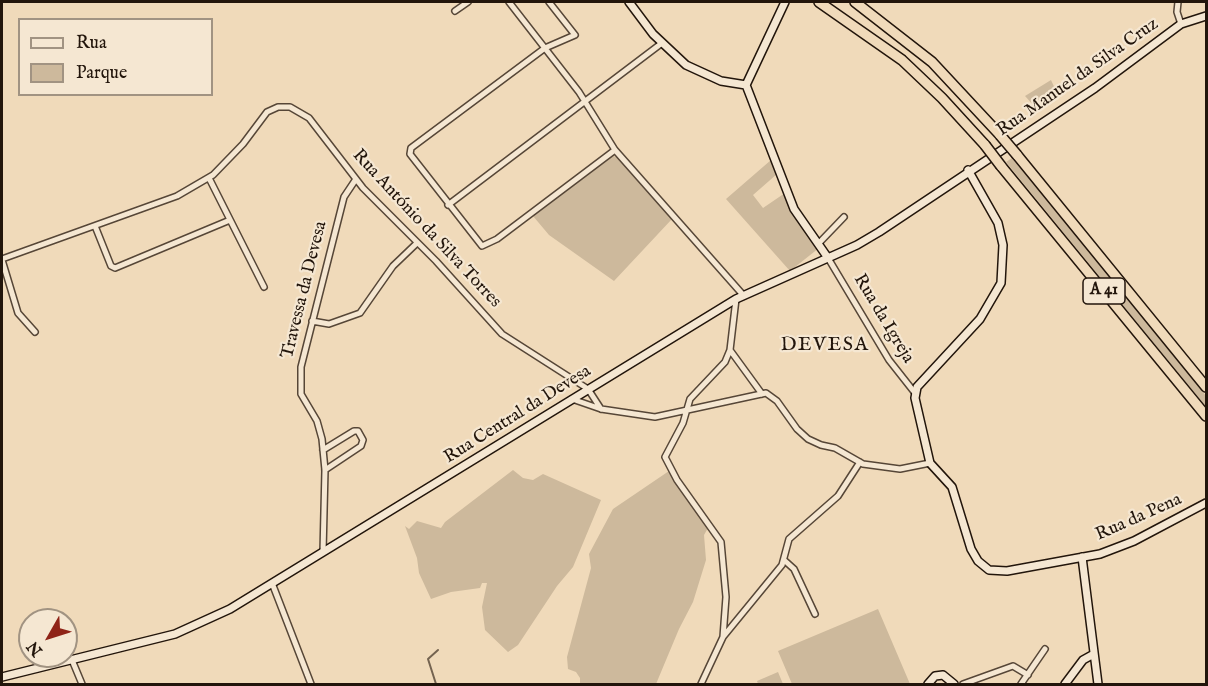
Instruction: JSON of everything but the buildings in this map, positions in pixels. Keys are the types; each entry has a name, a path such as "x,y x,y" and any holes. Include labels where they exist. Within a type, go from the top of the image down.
{"highway":[{"name":"A 41","path":"819,2 866,32 907,65 950,106 1206,416"},
{"name":"A 41","path":"855,2 932,62 1000,135 1206,387"}],"main road":[{"path":"629,2 662,43 686,65 721,81 746,85"},
{"path":"785,2 746,85 794,209 820,242 828,258"},
{"name":"Rua Manuel da Silva Cruz","path":"968,170 1095,88 1181,24 1206,16"},
{"path":"930,464 924,445 915,393 980,319 1001,283 1003,245 998,223 968,170"},
{"name":"Rua Central da Devesa","path":"78,658 189,629 230,609 736,299 828,258 879,232 968,170"},
{"name":"Rua da Pena","path":"930,464 952,487 971,549 978,561 989,570 1020,570 1082,557 1134,541 1206,503"},
{"path":"1082,557 1092,655 1098,684"},
{"path":"1065,684 1083,660 1092,655"},
{"name":"Rua Central da Devesa","path":"2,677 39,668"},
{"path":"928,684 935,676 943,675 954,684"}],"street":[{"path":"455,11 468,2"},
{"path":"509,2 585,101 615,150 744,296"},
{"path":"549,2 575,35 545,48 411,148 412,158 478,244 487,245 615,150"},
{"path":"1178,2 1177,12 1181,24"},
{"path":"448,205 662,43"},
{"name":"Rua António da Silva Torres","path":"2,260 177,195 209,178 236,151 267,112 278,107 290,107 309,118 356,179 502,334 588,389"},
{"path":"209,178 264,287"},
{"name":"Travessa da Devesa","path":"323,552 325,470 323,450 317,421 301,394 301,367 344,197 356,179"},
{"path":"820,242 844,217"},
{"path":"95,226 111,266 115,268 230,220"},
{"path":"312,321 328,324 360,313 393,266 417,243"},
{"name":"Rua da Igreja","path":"828,258 889,360 915,393"},
{"path":"2,260 18,313 35,332"},
{"path":"723,637 726,597 721,542 677,480 665,457 683,423 684,412 690,399 718,372 730,350 736,299"},
{"path":"730,350 762,394"},
{"path":"588,389 600,409"},
{"path":"572,399 600,409 655,417 762,394 772,396 797,429 808,439 835,448 860,462 900,468 930,464"},
{"path":"323,450 354,431 358,431 363,440 361,446 325,470"},
{"path":"701,684 723,637 784,561 789,539 838,496 860,462"},
{"path":"784,561 794,569 815,614"},
{"path":"272,583 311,684"},
{"path":"1021,684 1045,649"},
{"path":"963,684 1012,666 1028,675"},
{"path":"75,668 82,684"}],"green space":[{"path":"1051,80 1057,93 1035,107 1025,96"},
{"path":"613,156 617,157 672,219 614,281 549,235 533,216"},
{"path":"1012,158 1206,396 1206,407 1006,162"},
{"path":"771,160 777,174 753,195 763,208 785,193 819,248 790,271 726,199"},
{"path":"513,470 523,478 533,480 543,474 601,500 573,567 557,586 518,645 508,652 485,630 482,607 487,583 482,583 480,588 451,592 431,599 419,573 417,558 405,526 409,529 417,521 441,528 445,522"},
{"path":"669,471 708,528 704,535 706,560 693,602 656,684 580,684 580,678 576,672 568,669 567,657 591,568 589,554 613,509"},
{"path":"878,609 910,684 792,684 778,651"},
{"path":"778,672 783,684 758,684 757,681"}],"waterway":[{"path":"436,684 428,659 438,650"}],"district":[{"name":"DEVESA","path":"825,346"}]}
